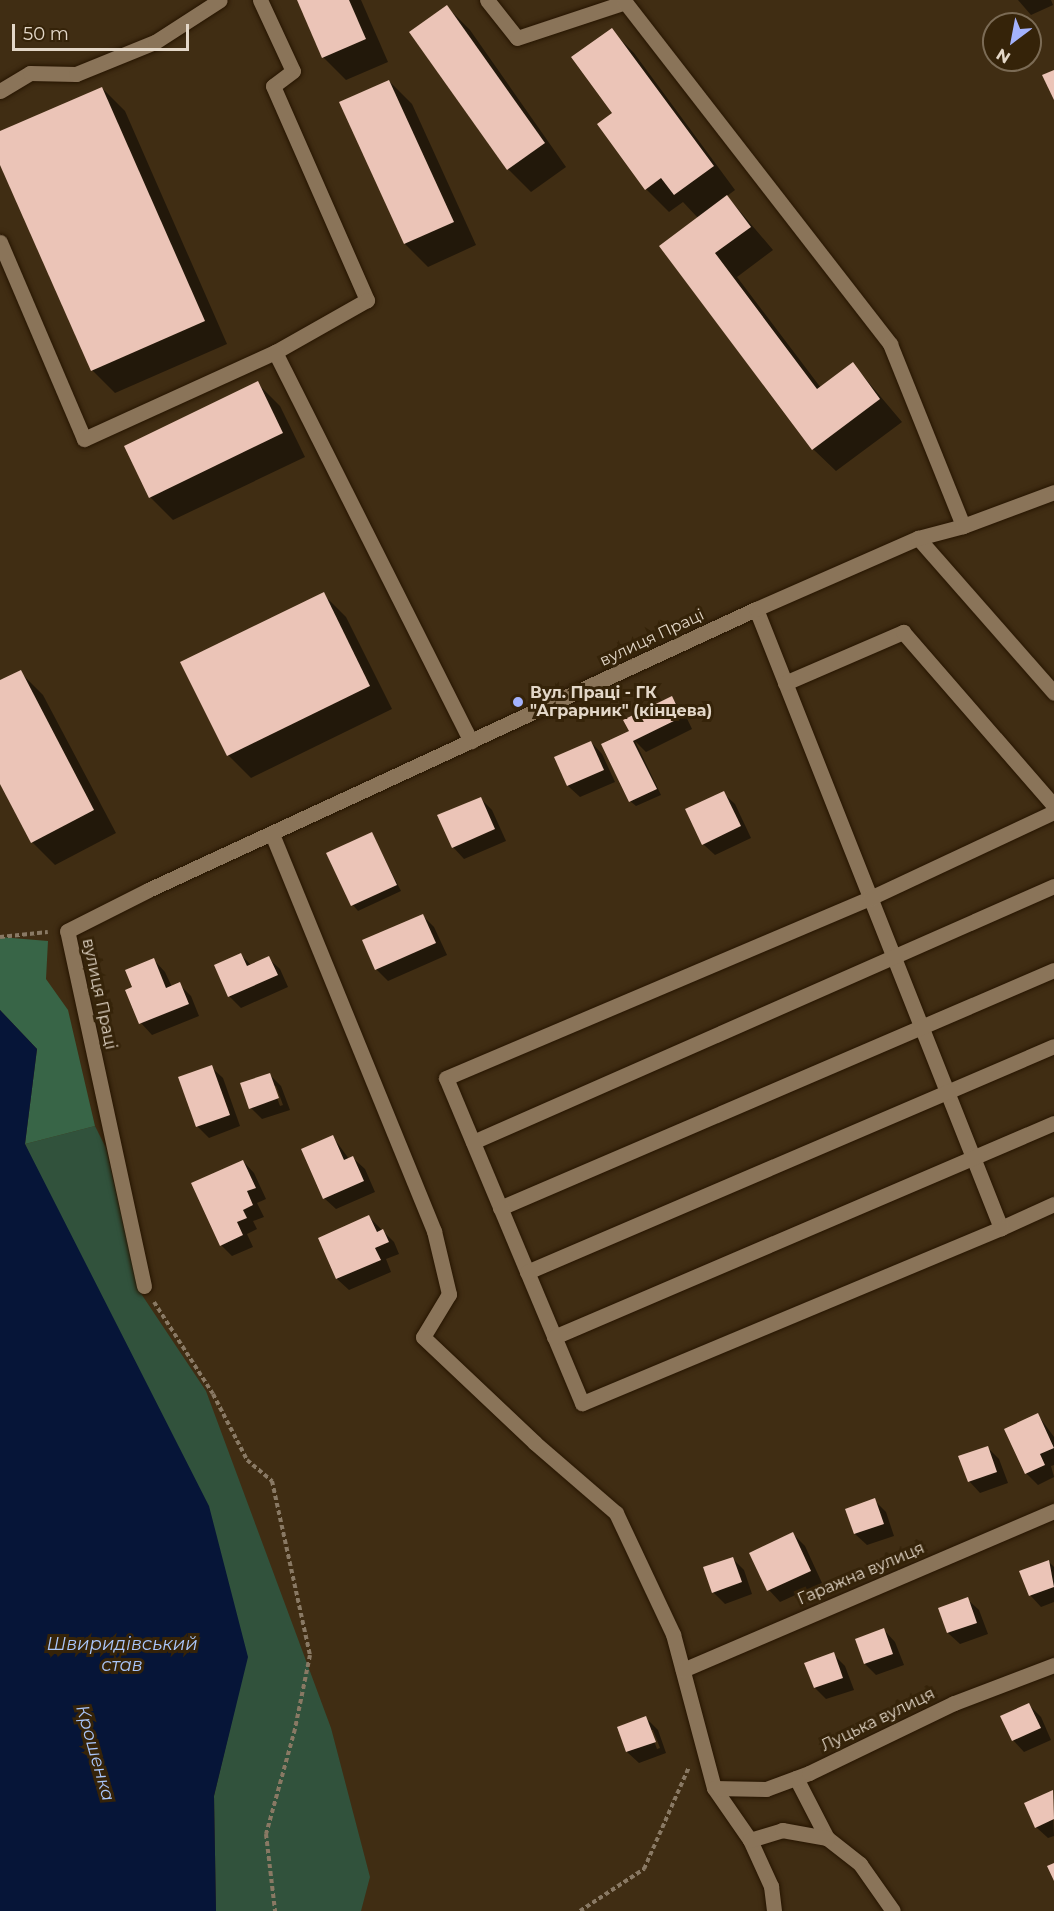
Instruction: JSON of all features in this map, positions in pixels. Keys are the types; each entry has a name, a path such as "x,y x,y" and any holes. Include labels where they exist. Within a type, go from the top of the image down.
{"street":[{"path":"0,90 30,73 76,74 155,42 220,0"},
{"path":"0,242 84,439 275,352 367,300 273,86 293,71 260,0"},
{"path":"488,0 517,38 626,2 890,344 963,526"},
{"path":"275,352 471,742"},
{"name":"вулиця Праці","path":"144,1286 67,931 756,609 918,538 963,526 1054,492"},
{"path":"918,538 1054,693"},
{"path":"756,609 1001,1228"},
{"path":"785,683 903,632 1054,806"},
{"path":"1054,812 870,898 446,1078 582,1402 1054,1204"},
{"path":"272,834 434,1231 448,1294 423,1337 535,1443 616,1512 673,1634 714,1788 750,1840 771,1886 774,1911"},
{"path":"473,1142 1054,886"},
{"path":"500,1208 1054,970"},
{"path":"527,1272 1054,1046"},
{"path":"554,1337 1054,1123"},
{"name":"Гаражна вулиця","path":"683,1670 1054,1511"},
{"name":"Луцька вулиця","path":"714,1788 766,1789 796,1778 954,1703 1054,1665"},
{"path":"796,1778 826,1838 860,1864 893,1911"},
{"path":"750,1840 782,1830 826,1838"}],"path":[{"path":"0,937 67,931"},
{"path":"144,1286 213,1395 247,1460 272,1481 310,1655 295,1729 266,1834 275,1911"},
{"path":"580,1911 644,1869 678,1785 702,1746"}],"green space":[{"path":"0,937 48,941 46,979 68,1010 95,1126 25,1144 37,1049 0,1010"},
{"path":"95,1126 106,1148 138,1289 206,1391 331,1728 370,1877 361,1911 216,1911 214,1796 247,1657 25,1144"}],"water":[{"name":"Швиридівський став","path":"0,1010 37,1049 25,1144 209,1506 248,1657 214,1796 216,1911 0,1911"}],"building":[{"path":"297,0 349,0 366,39 322,58"},
{"path":"447,5 545,143 507,170 409,32"},
{"path":"612,28 714,166 674,195 661,178 645,190 597,124 612,113 571,57"},
{"path":"1054,70 1054,100 1042,75"},
{"path":"389,80 454,222 404,244 339,102"},
{"path":"102,87 205,321 91,371 0,165 0,131"},
{"path":"727,195 751,227 715,253 817,389 853,362 880,399 812,450 659,246"},
{"path":"258,381 283,433 149,498 124,446"},
{"path":"324,592 370,686 227,756 180,662"},
{"path":"21,670 94,810 31,843 0,784 0,680"},
{"path":"672,696 682,717 633,741 657,789 629,802 601,744 629,731 623,720"},
{"path":"591,741 604,770 567,786 554,757"},
{"path":"724,791 741,826 702,845 685,809"},
{"path":"481,797 495,829 452,848 437,815"},
{"path":"372,832 397,885 351,906 326,853"},
{"path":"423,914 436,943 375,970 362,940"},
{"path":"241,953 247,966 269,956 278,975 228,997 214,965"},
{"path":"154,958 166,988 180,982 189,1004 139,1024 125,990 132,987 125,970"},
{"path":"212,1065 230,1115 196,1127 178,1077"},
{"path":"270,1073 279,1098 249,1109 240,1083"},
{"path":"333,1135 344,1160 353,1156 364,1181 323,1199 301,1149"},
{"path":"243,1160 256,1188 247,1191 253,1205 243,1210 247,1218 237,1222 243,1235 220,1246 191,1183"},
{"path":"369,1215 377,1232 383,1229 389,1242 375,1248 381,1260 336,1279 318,1238"},
{"path":"1038,1413 1054,1448 1040,1454 1045,1465 1025,1474 1004,1429"},
{"path":"988,1446 997,1472 968,1482 958,1456"},
{"path":"875,1498 884,1524 854,1534 845,1509"},
{"path":"793,1532 811,1571 767,1591 749,1553"},
{"path":"733,1557 742,1582 712,1593 703,1567"},
{"path":"1049,1560 1054,1587 1029,1596 1019,1571"},
{"path":"968,1597 977,1623 947,1633 938,1608"},
{"path":"884,1628 893,1654 864,1664 855,1639"},
{"path":"834,1652 843,1678 814,1688 804,1663"},
{"path":"1029,1703 1041,1728 1012,1741 1000,1716"},
{"path":"646,1716 656,1742 626,1752 617,1727"},
{"path":"1053,1790 1054,1819 1035,1828 1024,1803"},
{"path":"1054,1863 1054,1881 1047,1866"}],"place":[{"name":"Вул. Праці - ГК \"Аграрник\" (кінцева)","path":"518,702"}],"water label":[{"name":"Крошенка","path":"95,1753"}]}
